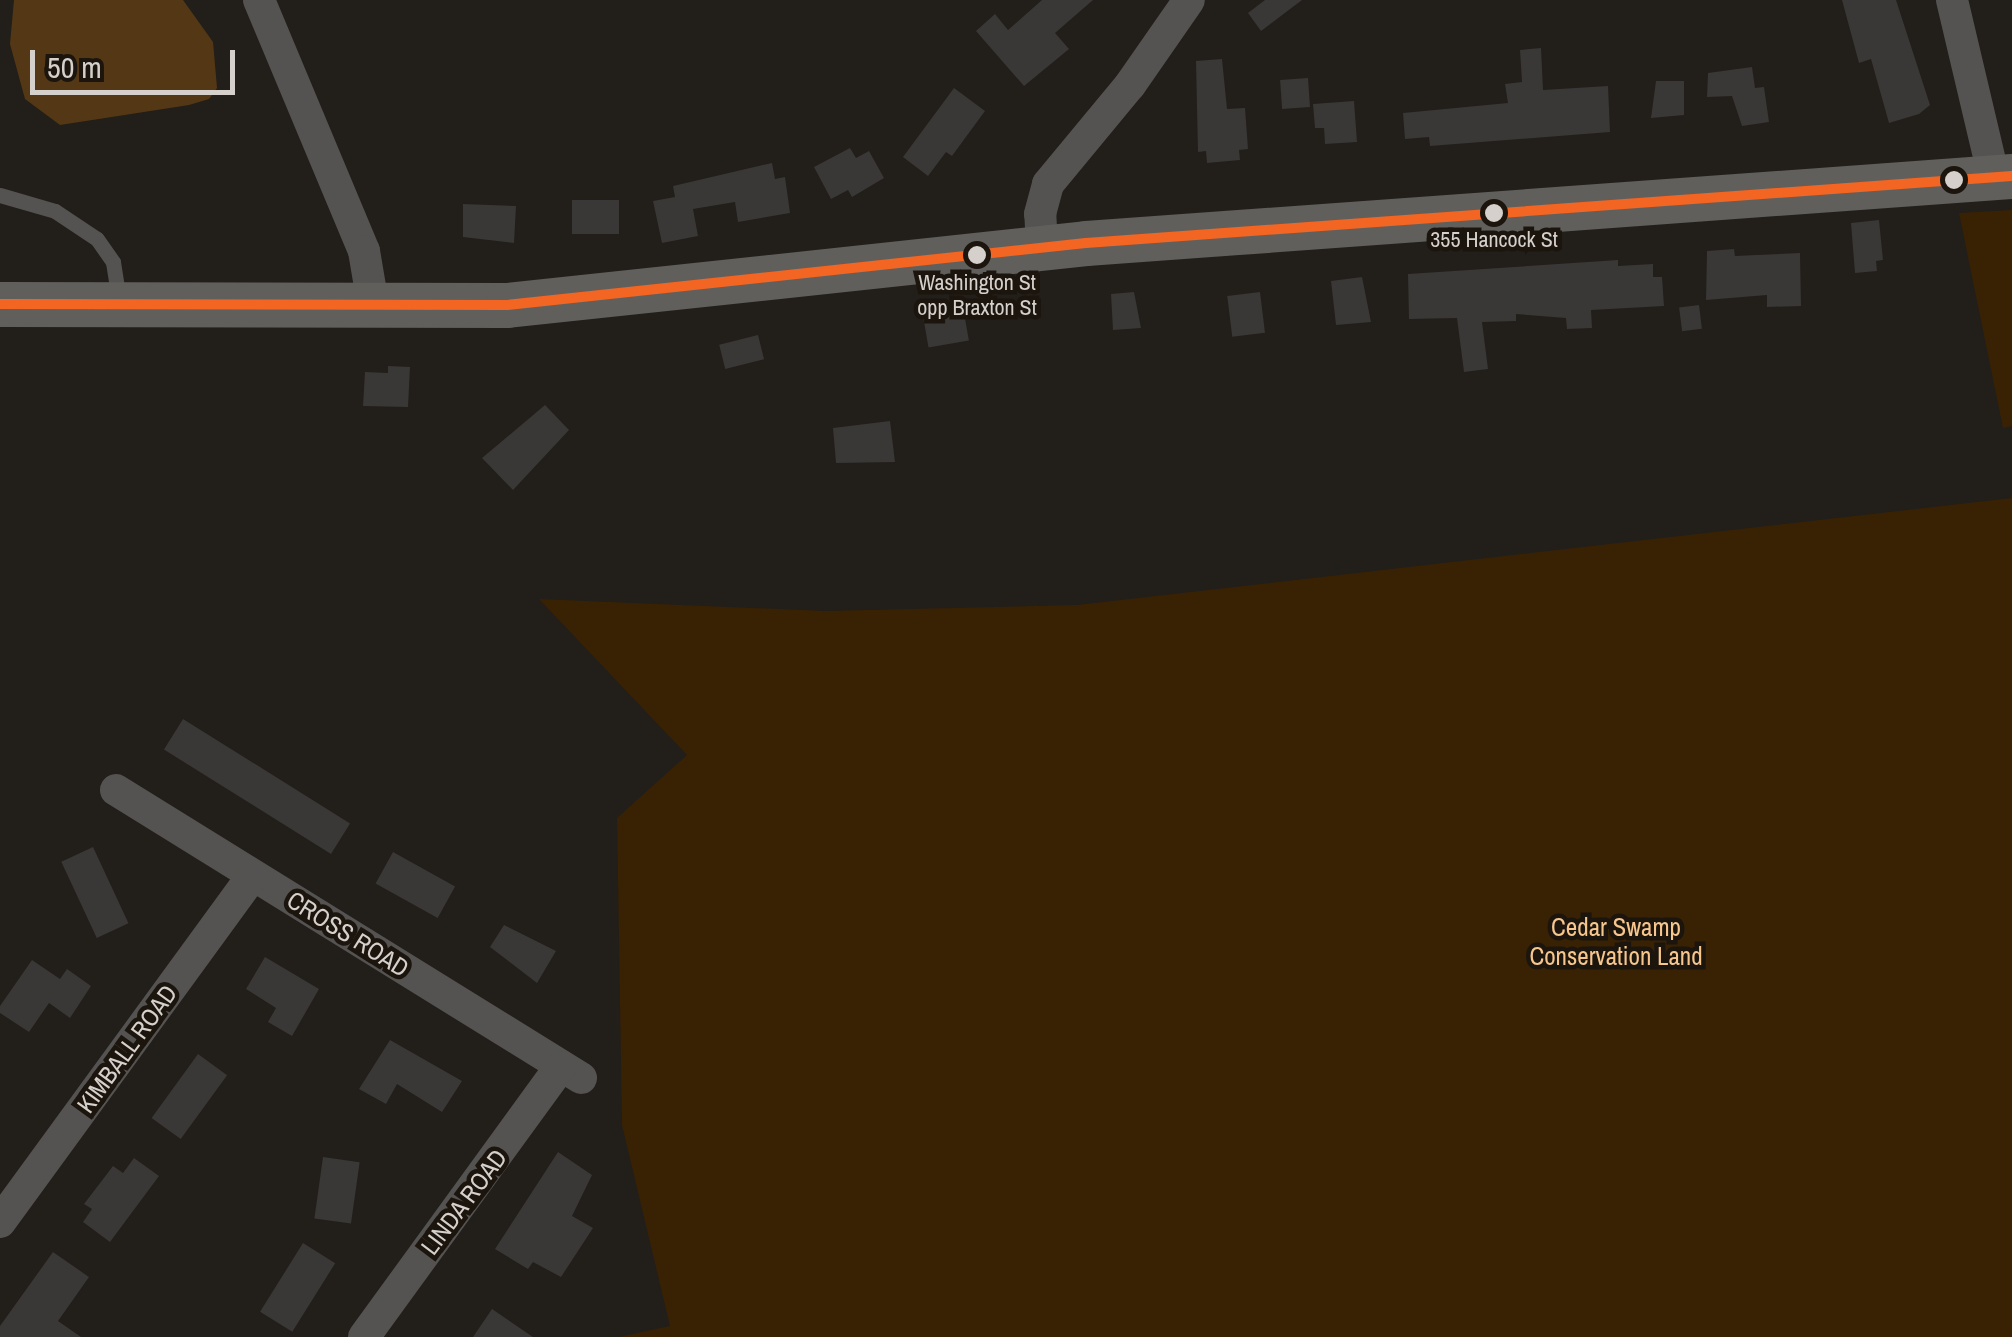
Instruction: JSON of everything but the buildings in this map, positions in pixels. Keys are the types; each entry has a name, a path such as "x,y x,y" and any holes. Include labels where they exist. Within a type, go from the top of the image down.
{"main road":[{"path":"0,304 374,310 684,291 1042,247 2003,177"}],"street":[{"path":"260,0 364,252 374,310"},
{"path":"1042,247 1040,214 1048,184 1130,85 1189,0"},
{"path":"1952,0 2003,177"},
{"name":"CROSS ROAD","path":"116,790 571,1072"},
{"name":"KIMBALL ROAD","path":"0,1222 252,875"},
{"name":"LINDA ROAD","path":"364,1337 571,1072"}],"lane":[{"path":"0,196 55,211 97,239 114,262 119,306"}],"green space":[{"path":"2012,210 2012,426 2003,428 1959,213"},
{"name":"Cedar Swamp Conservation Land","path":"2012,498 2012,1337 619,1337 670,1326 622,1125 617,818 687,755 539,599 825,611 1077,605"}],"shaded area":[{"path":"14,0 183,0 213,42 217,88 209,99 189,105 60,125 25,99 10,44"}],"transit line":[{"path":"0,304 507,305 1086,243 2012,176"}],"place":[{"name":"355 Hancock St","path":"1494,213"},
{"name":"Washington St opp Braxton St","path":"977,255"}]}
